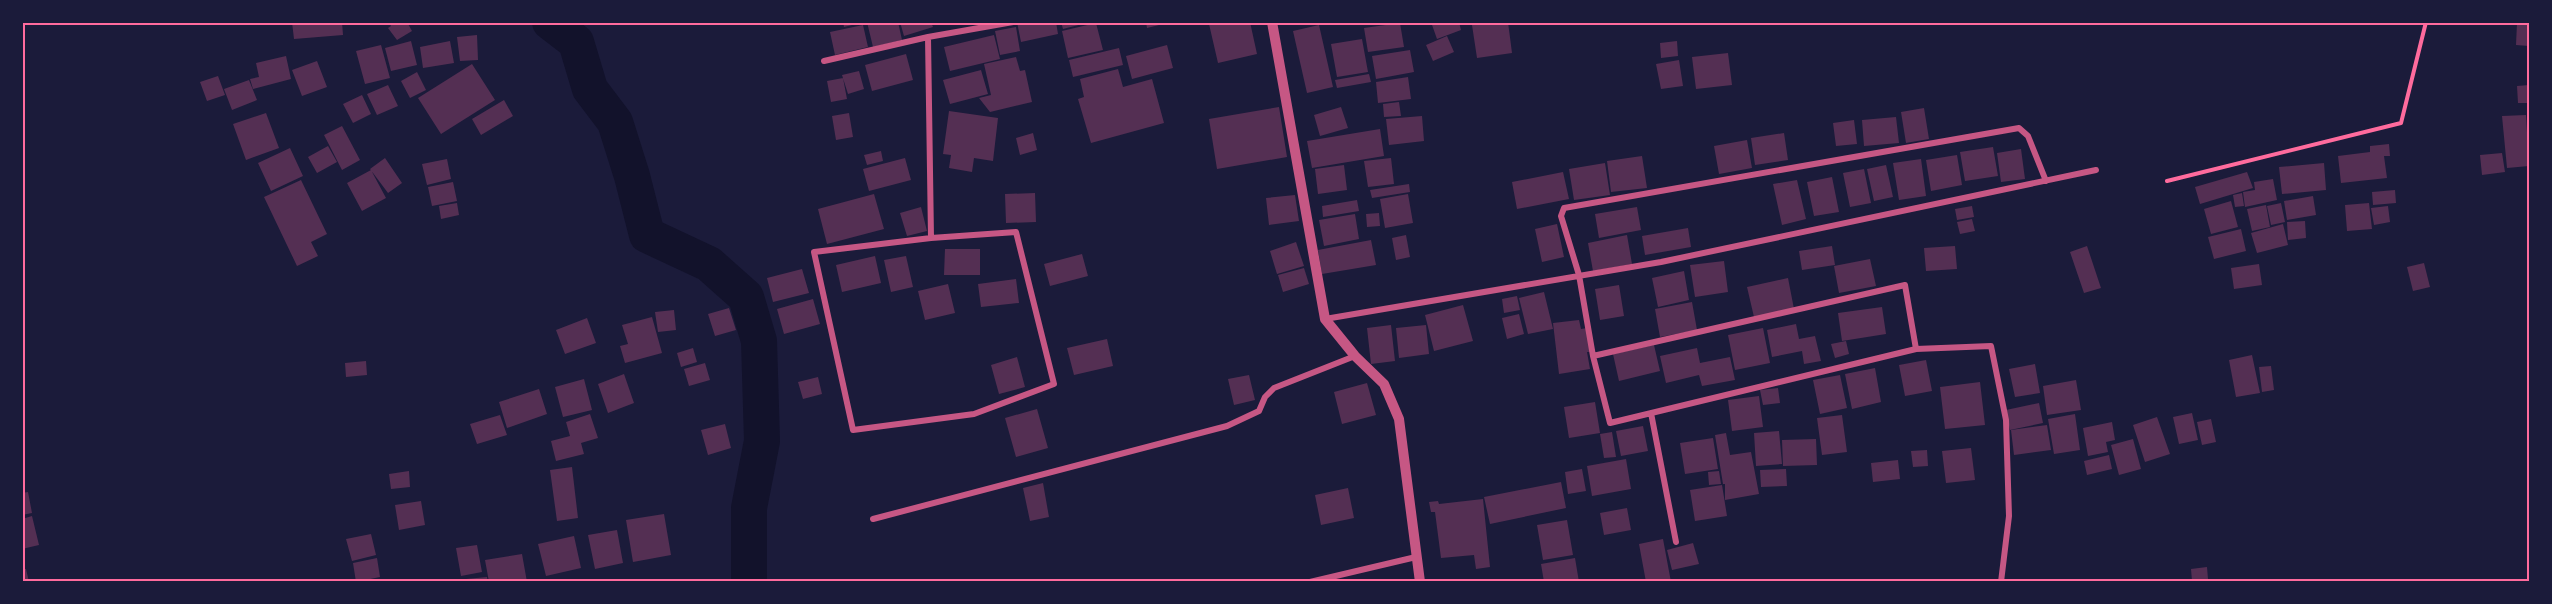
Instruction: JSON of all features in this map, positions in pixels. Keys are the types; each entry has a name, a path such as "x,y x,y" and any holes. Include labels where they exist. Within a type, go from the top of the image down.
{"street":[{"path":"824,61 928,37 1013,22"},
{"path":"1272,22 1325,319 1355,356 1384,384 1399,419 1420,582"},
{"path":"928,37 931,238"},
{"path":"2001,582 2009,516 2006,430 1991,346 1916,349 1610,423 1593,356 1579,275 1561,216 1564,208 2019,128 2028,136 2046,181"},
{"path":"1325,319 1661,262 2096,171"},
{"path":"1016,232 1054,384 974,414 853,430 814,252 931,238 1016,232"},
{"path":"1593,356 1905,285 1916,349"},
{"path":"873,519 1227,426 1259,411 1274,388 1355,356"},
{"path":"1651,412 1676,542"},
{"path":"1310,582 1416,557"}],"path":[{"path":"2167,181 2401,123 2426,22"}],"building":[{"path":"292,22 342,22 343,35 294,39"},
{"path":"389,22 407,22 412,31 397,40 388,28 391,26"},
{"path":"843,22 860,22 860,23 844,27"},
{"path":"867,22 898,22 902,40 873,47"},
{"path":"900,22 931,22 933,27 904,36"},
{"path":"1017,22 1056,22 1058,34 1021,42"},
{"path":"1061,22 1086,22 1086,23 1063,29"},
{"path":"1146,22 1167,22 1167,23 1147,28"},
{"path":"1250,22 1257,54 1218,63 1209,24"},
{"path":"1431,22 1459,22 1461,30 1437,39"},
{"path":"1508,22 1512,53 1477,58 1472,25"},
{"path":"1096,23 1103,50 1068,58 1062,31"},
{"path":"1400,23 1404,47 1368,52 1364,28"},
{"path":"2517,23 2529,23 2529,46 2516,45"},
{"path":"863,25 868,47 835,55 830,32"},
{"path":"1319,25 1333,87 1307,93 1293,31"},
{"path":"1016,27 1020,51 1000,55 995,31"},
{"path":"477,35 478,60 460,61 457,37"},
{"path":"994,35 1000,59 950,71 944,47"},
{"path":"1447,36 1454,52 1433,61 1426,45"},
{"path":"1362,39 1368,72 1337,77 1331,44"},
{"path":"411,41 417,65 391,71 385,48"},
{"path":"450,41 454,63 423,68 420,47"},
{"path":"1677,41 1678,56 1661,58 1660,43"},
{"path":"381,45 390,78 365,84 356,51"},
{"path":"1167,45 1173,68 1132,79 1126,56"},
{"path":"1119,48 1123,65 1073,77 1069,60"},
{"path":"1410,50 1414,72 1376,79 1372,56"},
{"path":"1728,53 1732,85 1696,89 1692,57"},
{"path":"906,54 913,80 872,91 865,65"},
{"path":"286,56 291,79 253,89 250,79 259,77 256,63"},
{"path":"1016,57 1020,71 1025,70 1032,102 990,112 979,98 991,95 984,64"},
{"path":"1679,60 1683,86 1661,89 1656,64"},
{"path":"317,61 327,87 302,96 292,70"},
{"path":"472,64 495,100 441,134 418,98"},
{"path":"1118,69 1123,87 1152,79 1164,123 1091,143 1078,99 1084,97 1080,79"},
{"path":"981,70 988,94 950,104 943,80"},
{"path":"859,71 864,89 848,94 842,75"},
{"path":"417,72 426,90 410,98 401,81"},
{"path":"1369,74 1371,82 1337,88 1335,80"},
{"path":"218,76 225,95 207,101 200,82"},
{"path":"1408,77 1411,99 1378,103 1376,82"},
{"path":"843,78 847,99 831,102 827,81"},
{"path":"249,80 257,100 232,110 224,89"},
{"path":"388,85 398,106 377,115 367,94"},
{"path":"2529,85 2529,103 2518,103 2517,86"},
{"path":"362,95 371,114 353,123 343,104"},
{"path":"504,100 513,116 481,135 472,119"},
{"path":"1399,102 1401,116 1384,117 1383,104"},
{"path":"1279,107 1287,157 1217,169 1209,119"},
{"path":"1341,107 1348,128 1320,136 1314,115"},
{"path":"1924,108 1929,139 1906,143 1901,112"},
{"path":"949,111 998,118 993,161 974,158 972,172 949,168 951,155 943,154"},
{"path":"266,113 279,148 246,160 233,124"},
{"path":"849,113 853,137 836,140 832,116"},
{"path":"2526,115 2529,166 2507,168 2502,116"},
{"path":"1422,116 1424,141 1389,145 1386,119"},
{"path":"1896,117 1899,143 1864,146 1862,120"},
{"path":"1854,120 1857,144 1836,146 1833,123"},
{"path":"342,126 360,160 342,170 324,135"},
{"path":"1380,129 1384,156 1312,168 1307,141"},
{"path":"1033,133 1037,150 1020,155 1016,138"},
{"path":"1784,133 1788,160 1755,165 1751,138"},
{"path":"1747,140 1752,168 1719,174 1714,146"},
{"path":"2389,144 2390,156 2384,156 2387,178 2341,183 2338,156 2370,152 2370,146"},
{"path":"328,146 337,162 317,173 308,157"},
{"path":"1993,147 1998,176 1965,181 1960,152"},
{"path":"290,148 303,176 271,191 258,163"},
{"path":"2021,149 2025,179 2001,182 1997,153"},
{"path":"881,151 883,161 867,165 864,155"},
{"path":"2502,153 2505,172 2482,175 2480,155"},
{"path":"1957,155 1962,185 1931,191 1926,160"},
{"path":"1642,156 1647,188 1611,192 1607,161"},
{"path":"385,158 402,183 388,193 370,169"},
{"path":"905,158 911,180 869,191 863,169"},
{"path":"1391,158 1394,184 1368,187 1364,161"},
{"path":"447,159 451,179 427,185 422,164"},
{"path":"1921,159 1926,196 1899,200 1893,163"},
{"path":"1605,163 1610,195 1574,200 1569,169"},
{"path":"2324,163 2326,190 2282,194 2279,167"},
{"path":"1344,165 1347,190 1318,194 1315,169"},
{"path":"1886,165 1893,197 1874,201 1867,169"},
{"path":"1864,169 1871,203 1850,207 1843,173"},
{"path":"371,170 386,198 362,211 347,183"},
{"path":"1563,172 1569,199 1517,209 1512,182"},
{"path":"2247,172 2253,188 2200,204 2195,187"},
{"path":"1832,177 1839,212 1814,216 1807,182"},
{"path":"2273,179 2277,200 2245,207 2243,192 2255,190 2254,182"},
{"path":"301,180 327,234 311,242 318,256 297,266 264,197"},
{"path":"1797,180 1806,219 1782,225 1773,184"},
{"path":"453,182 457,201 432,206 428,187"},
{"path":"1409,184 1410,192 1372,198 1370,190"},
{"path":"2395,190 2396,203 2373,205 2372,192"},
{"path":"1035,193 1036,222 1006,223 1005,194"},
{"path":"2242,193 2244,206 2235,207 2233,195"},
{"path":"874,194 884,229 827,244 818,209"},
{"path":"1408,194 1413,223 1385,228 1380,199"},
{"path":"1295,195 1299,221 1269,225 1266,198"},
{"path":"2313,196 2316,215 2287,220 2284,201"},
{"path":"1357,200 1359,211 1323,217 1322,206"},
{"path":"2231,201 2238,227 2211,234 2204,209"},
{"path":"457,203 459,215 441,219 439,206"},
{"path":"2281,203 2285,222 2271,225 2267,206"},
{"path":"2369,203 2372,229 2347,231 2345,205"},
{"path":"2266,205 2270,227 2252,231 2247,209"},
{"path":"1972,206 1974,217 1957,220 1955,209"},
{"path":"2388,206 2390,222 2374,225 2371,208"},
{"path":"921,207 927,231 907,236 900,213"},
{"path":"1637,207 1641,230 1599,238 1595,214"},
{"path":"1379,213 1380,226 1367,227 1366,214"},
{"path":"1355,214 1359,239 1324,246 1319,220"},
{"path":"1972,219 1975,231 1960,234 1957,222"},
{"path":"2305,221 2306,238 2288,240 2287,222"},
{"path":"1557,224 1564,257 1542,262 1535,229"},
{"path":"2283,224 2288,245 2257,253 2251,233"},
{"path":"1688,228 1691,247 1645,255 1642,236"},
{"path":"2241,229 2246,251 2214,259 2208,237"},
{"path":"1406,235 1410,257 1396,260 1392,238"},
{"path":"1627,235 1632,264 1593,271 1588,243"},
{"path":"1371,240 1376,265 1322,274 1318,250"},
{"path":"1296,242 1304,266 1277,274 1270,251"},
{"path":"1832,246 1835,265 1802,270 1799,251"},
{"path":"1955,246 1957,269 1926,271 1924,248"},
{"path":"2087,246 2101,288 2084,293 2070,252"},
{"path":"945,249 980,249 980,275 944,275"},
{"path":"1082,254 1088,276 1050,286 1044,264"},
{"path":"875,256 881,283 842,292 836,265"},
{"path":"906,256 913,287 891,292 884,260"},
{"path":"1870,259 1876,286 1839,293 1834,266"},
{"path":"1724,261 1728,292 1695,297 1690,265"},
{"path":"2424,263 2430,287 2413,291 2407,267"},
{"path":"2259,264 2262,285 2234,289 2231,268"},
{"path":"1304,268 1309,284 1283,292 1278,275"},
{"path":"802,269 809,293 773,302 767,278"},
{"path":"1684,271 1689,300 1658,307 1652,278"},
{"path":"1788,278 1794,309 1754,317 1747,287"},
{"path":"1016,279 1019,303 981,307 978,284"},
{"path":"948,284 955,313 925,320 918,291"},
{"path":"1619,285 1624,316 1600,320 1595,289"},
{"path":"1544,292 1553,329 1528,334 1519,298"},
{"path":"1517,296 1520,310 1504,313 1502,299"},
{"path":"813,299 820,324 784,334 777,309"},
{"path":"1692,302 1697,330 1660,337 1655,309"},
{"path":"1463,305 1473,341 1434,351 1425,315"},
{"path":"1882,307 1886,334 1842,341 1838,313"},
{"path":"729,308 736,330 715,336 708,314"},
{"path":"674,310 676,330 658,332 655,312"},
{"path":"1519,314 1524,334 1507,339 1502,318"},
{"path":"652,317 662,353 625,363 620,346 628,344 622,325"},
{"path":"587,318 596,343 565,354 556,330"},
{"path":"1579,320 1581,329 1587,328 1590,369 1559,374 1553,323"},
{"path":"1796,324 1799,339 1815,336 1821,361 1804,364 1802,351 1772,357 1767,330"},
{"path":"1391,325 1395,361 1371,364 1367,328"},
{"path":"1426,325 1429,354 1399,358 1396,328"},
{"path":"1763,328 1770,363 1735,370 1728,335"},
{"path":"1107,339 1113,366 1074,375 1067,348"},
{"path":"1846,341 1849,354 1835,358 1831,344"},
{"path":"1654,345 1660,371 1619,381 1613,354"},
{"path":"693,348 697,362 681,367 677,353"},
{"path":"1697,348 1700,363 1730,357 1735,380 1702,386 1699,375 1666,383 1660,356"},
{"path":"2252,355 2260,393 2236,397 2229,360"},
{"path":"1017,357 1025,387 999,394 991,365"},
{"path":"1926,360 1932,391 1905,396 1899,365"},
{"path":"366,361 367,375 346,377 345,363"},
{"path":"705,363 710,380 689,386 684,369"},
{"path":"2035,364 2040,393 2015,397 2009,369"},
{"path":"2271,366 2274,390 2262,392 2259,367"},
{"path":"1875,368 1881,402 1852,409 1845,374"},
{"path":"624,374 634,403 608,413 598,384"},
{"path":"1249,375 1255,400 1234,405 1228,379"},
{"path":"1840,375 1847,408 1820,414 1813,380"},
{"path":"818,377 822,394 803,399 798,382"},
{"path":"584,379 592,410 563,417 555,387"},
{"path":"2076,380 2081,410 2047,415 2043,386"},
{"path":"1980,382 1985,425 1945,429 1940,387"},
{"path":"1367,383 1376,415 1342,424 1334,392"},
{"path":"1778,388 1780,403 1763,405 1760,390"},
{"path":"539,389 547,414 507,428 499,402"},
{"path":"1759,396 1763,427 1732,431 1728,400"},
{"path":"1595,402 1600,433 1569,438 1564,407"},
{"path":"2039,403 2043,423 2010,430 2006,410"},
{"path":"1037,409 1048,448 1016,457 1005,418"},
{"path":"2192,413 2198,440 2179,444 2173,417"},
{"path":"590,414 598,438 581,443 584,454 556,461 551,441 570,436 566,422"},
{"path":"2075,414 2080,450 2054,454 2048,419"},
{"path":"500,415 507,435 477,444 470,424"},
{"path":"1842,415 1847,452 1822,455 1817,418"},
{"path":"2157,417 2170,454 2145,462 2133,425"},
{"path":"2211,419 2216,442 2202,445 2197,422"},
{"path":"2112,422 2115,440 2106,442 2108,452 2088,456 2083,428"},
{"path":"725,424 731,448 708,455 701,430"},
{"path":"2047,425 2051,450 2014,455 2011,430"},
{"path":"1643,426 1648,451 1621,456 1616,431"},
{"path":"1779,431 1782,464 1756,466 1754,433"},
{"path":"1612,432 1616,457 1604,458 1600,434"},
{"path":"1726,433 1730,455 1751,452 1759,494 1725,500 1725,484 1723,484 1715,435"},
{"path":"1713,438 1718,469 1685,474 1680,443"},
{"path":"1816,439 1817,465 1783,466 1782,440"},
{"path":"2133,439 2141,469 2119,475 2111,445"},
{"path":"1971,448 1975,480 1946,483 1942,451"},
{"path":"1927,450 1928,466 1913,467 1911,451"},
{"path":"2109,455 2112,469 2087,475 2084,461"},
{"path":"1626,459 1631,489 1592,496 1587,466"},
{"path":"1898,460 1900,479 1873,482 1871,463"},
{"path":"572,467 578,518 557,521 550,470"},
{"path":"1582,469 1586,491 1568,494 1565,472"},
{"path":"1786,469 1787,486 1761,487 1760,470"},
{"path":"409,471 410,487 391,489 389,474"},
{"path":"1719,471 1721,484 1709,485 1708,472"},
{"path":"1561,482 1566,508 1490,524 1484,497"},
{"path":"1043,483 1049,517 1030,521 1023,488"},
{"path":"1722,485 1727,516 1695,521 1690,490"},
{"path":"1348,488 1354,518 1321,525 1315,495"},
{"path":"28,492 32,513 22,515 22,493"},
{"path":"1483,499 1490,567 1476,569 1474,555 1441,558 1435,512 1431,512 1429,502 1438,501 1439,504"},
{"path":"421,501 425,525 399,530 395,505"},
{"path":"1627,508 1631,530 1604,535 1600,513"},
{"path":"664,514 671,555 633,562 626,520"},
{"path":"32,516 39,545 22,549 22,519"},
{"path":"1567,520 1573,555 1543,560 1537,525"},
{"path":"617,530 623,563 595,569 588,535"},
{"path":"371,534 376,555 352,561 346,539"},
{"path":"574,536 581,568 546,576 538,544"},
{"path":"1663,539 1671,582 1646,582 1639,544"},
{"path":"1693,543 1699,564 1672,570 1667,550"},
{"path":"477,545 482,572 461,576 456,548"},
{"path":"522,554 527,582 489,582 485,560"},
{"path":"377,558 380,577 356,582 353,563"},
{"path":"1575,558 1579,582 1544,582 1541,564"},
{"path":"2207,567 2208,579 2192,581 2191,569"},
{"path":"22,569 26,569 29,582 22,582"},
{"path":"487,577 488,582 467,582 466,579"}],"waterway":[{"path":"550,22 576,42 590,89 615,122 647,235 709,264 746,297 759,341 762,441 749,508 749,582"}]}
